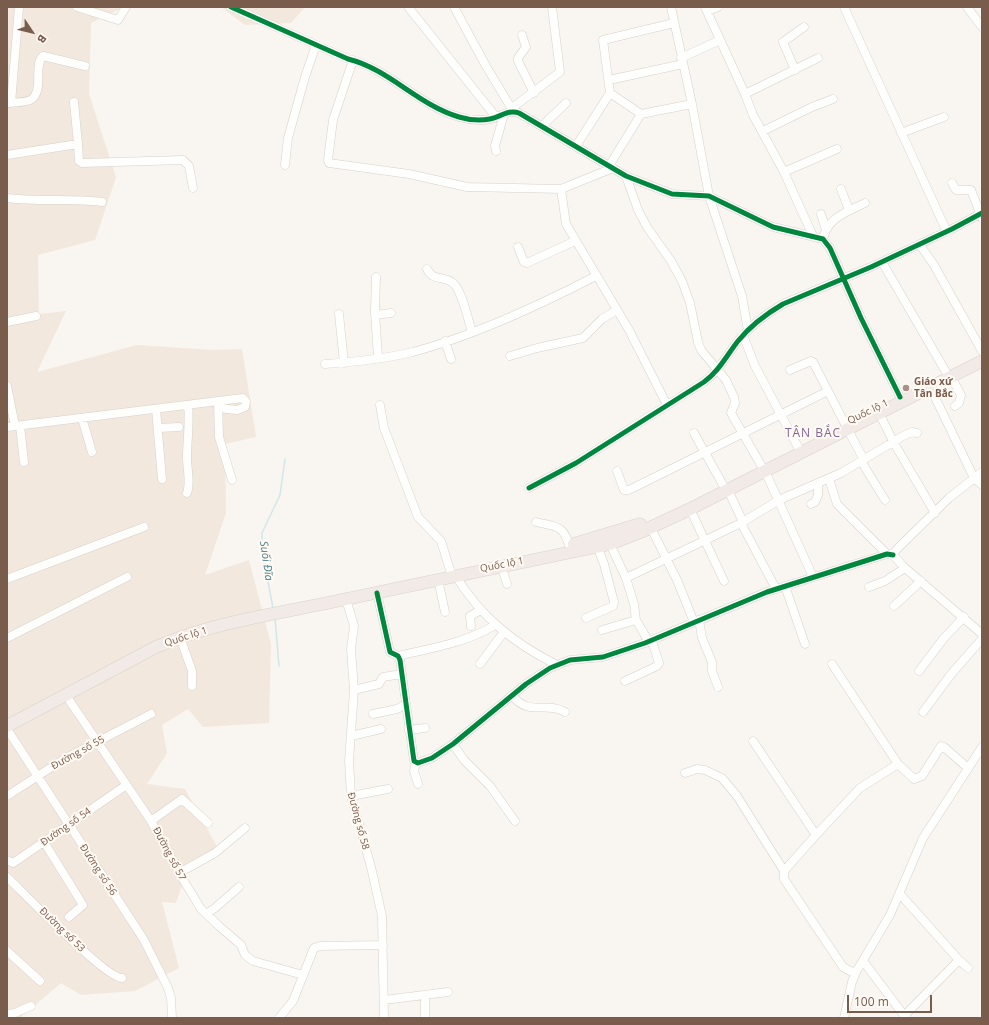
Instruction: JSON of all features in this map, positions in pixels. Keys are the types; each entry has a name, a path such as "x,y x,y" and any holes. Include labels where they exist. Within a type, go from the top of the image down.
{"highway":[{"name":"Quốc lộ 1","path":"763,468 798,447 879,413 930,387 982,352"},
{"name":"Quốc lộ 1","path":"7,728 65,694 156,647 180,637 280,610 569,545 640,524 726,487 846,427 900,397 949,374 982,361"},
{"name":"Quốc lộ 1","path":"280,610 376,593 438,579 452,572 501,565 610,544 651,528 690,509 726,487"},
{"name":"Quốc lộ 1","path":"7,718 161,637 195,625 268,613"}],"street":[{"path":"19,7 9,103 29,100 34,96 38,81 40,60 43,56 85,66"},
{"path":"76,7 118,20 126,7"},
{"path":"231,7 243,9 316,45 372,68 425,102 450,114 468,119 479,120 500,116 513,109 560,72 552,7"},
{"path":"454,7 486,66 513,109 626,176 672,194 709,196 773,227 824,239 830,248 861,318 900,397"},
{"path":"671,7 692,104 709,196 742,296 746,333 755,366 798,447"},
{"path":"718,7 706,9 753,115 784,172 812,236"},
{"path":"844,7 947,232"},
{"path":"967,7 982,27"},
{"path":"409,8 500,116 495,146 496,151"},
{"path":"576,146 610,93 603,40 674,23"},
{"path":"795,70 783,42 804,27"},
{"path":"522,35 526,47 518,58 518,61 534,92"},
{"path":"609,80 682,61 720,40"},
{"path":"285,166 287,143 305,77 316,45"},
{"path":"745,94 818,58"},
{"path":"353,60 331,131 329,163 402,172 467,187 561,189 611,167 641,114"},
{"path":"610,93 641,114 692,104"},
{"path":"763,131 812,107 833,99"},
{"path":"74,102 79,161 82,163 183,160 189,166 193,188"},
{"path":"542,126 566,103"},
{"path":"901,133 944,117"},
{"path":"7,154 78,144"},
{"path":"784,172 836,148"},
{"path":"626,176 638,210 647,227 672,261 682,281 690,303 701,350 726,380 734,397 735,403 731,413 763,468 779,500 813,577"},
{"path":"529,488 567,469 704,382 718,369 746,333 766,314 783,304 920,245 981,215 971,190 956,190 952,183"},
{"path":"561,189 564,217 575,241 617,310 667,405"},
{"path":"841,189 849,210"},
{"path":"7,198 44,200 74,199 102,202"},
{"path":"824,239 829,224 849,210 865,203"},
{"path":"821,214 826,230"},
{"path":"518,247 524,262 527,263 575,241"},
{"path":"920,245 934,265 982,352"},
{"path":"882,262 961,395 959,403 955,406"},
{"path":"427,269 434,278 451,281 457,288 472,332"},
{"path":"325,364 344,363 413,352 472,332 548,301 596,276"},
{"path":"376,277 375,315 378,358"},
{"path":"510,356 537,348 583,338 602,319 617,310"},
{"path":"375,315 391,313"},
{"path":"339,314 344,363"},
{"path":"7,322 36,316"},
{"path":"445,341 451,359"},
{"path":"790,370 812,361 885,500"},
{"path":"7,386 14,426 24,462"},
{"path":"930,387 974,478 982,485"},
{"path":"617,471 624,490 629,490 828,391"},
{"path":"14,426 188,405 218,404 219,437 232,480"},
{"path":"187,493 189,486 187,457 190,421 188,405"},
{"path":"380,405 384,428 418,517 441,541 452,572 467,594 496,625 530,652 557,665"},
{"path":"156,409 162,479"},
{"path":"879,413 893,442 935,513"},
{"path":"82,418 92,452"},
{"path":"158,428 179,427"},
{"path":"626,578 742,522 779,500 829,479 912,432 917,433"},
{"path":"694,433 726,487 776,589"},
{"path":"416,763 432,758 453,744 539,674 557,665 581,658 602,657 776,589 890,554 982,472"},
{"path":"829,479 837,504 905,568 982,634"},
{"path":"811,504 817,499 818,484"},
{"path":"690,509 724,581"},
{"path":"536,522 562,530 569,545"},
{"path":"7,579 144,527"},
{"path":"651,528 696,621 712,662 712,671 718,687"},
{"path":"610,544 626,578 634,604 636,620 649,639 659,663 657,666 625,681"},
{"path":"586,618 613,606 614,602 604,564 597,546"},
{"path":"501,565 507,584"},
{"path":"869,587 885,581 905,568"},
{"path":"7,638 127,577"},
{"path":"438,579 445,612"},
{"path":"894,606 921,581"},
{"path":"785,586 805,644"},
{"path":"376,593 390,652 398,656 457,642 480,634 496,625"},
{"name":"Đường số 58","path":"346,599 354,626 351,649 354,690 349,772 351,796 380,905 384,1018"},
{"path":"471,626 470,616 481,610"},
{"path":"919,671 944,638 964,617"},
{"path":"602,630 636,620"},
{"path":"480,664 504,632"},
{"path":"180,637 192,671 192,686"},
{"path":"923,712 960,663 982,639"},
{"path":"398,656 402,674 414,761 416,763 414,770 418,784"},
{"path":"832,664 898,764 911,778 919,778 931,763 941,746 968,768"},
{"path":"354,690 379,684 381,678 383,677 402,674"},
{"name":"Đường số 57","path":"65,694 96,742 151,821 179,873 206,914 241,945 247,957 253,961 303,975"},
{"path":"512,695 522,706 542,709 555,708 565,712"},
{"path":"373,714 397,709 406,704"},
{"name":"Đường số 55","path":"7,796 64,759 151,714"},
{"name":"Đường số 56","path":"7,728 37,777 136,928 162,973 170,994 172,1018"},
{"path":"409,730 425,728"},
{"path":"351,736 381,729"},
{"path":"753,741 816,835"},
{"path":"453,744 464,760 490,786 515,821"},
{"path":"844,1018 852,982 856,972 883,928 900,894 914,855 923,838 982,747"},
{"path":"784,871 860,788 898,764"},
{"path":"685,773 697,769 705,770 722,778 737,796 784,871 784,879 843,967 850,971 856,972"},
{"name":"Đường số 54","path":"7,860 13,863 126,786"},
{"path":"351,796 388,789"},
{"path":"151,821 182,799 208,823"},
{"path":"179,873 215,853 244,828"},
{"path":"44,842 83,906 69,917"},
{"name":"Đường số 53","path":"7,877 74,944 111,973 122,978"},
{"path":"206,914 239,887"},
{"path":"900,894 958,959 968,968"},
{"path":"279,1018 293,1001 314,948 320,946 382,945"},
{"path":"7,951 40,981"},
{"path":"863,961 905,1017 957,962 958,959"},
{"path":"384,1000 448,992"},
{"path":"425,995 425,1018"},
{"path":"7,1014 15,1013 31,1006"}],"shaded area":[{"path":"7,7 124,7 91,23 89,94 116,177 95,240 38,255 39,314 66,311 37,372 137,345 213,350 242,349 256,437 225,444 226,513 205,575 249,560 271,644 269,723 203,727 188,709 162,725 167,753 147,784 185,789 220,852 186,873 176,903 162,902 179,968 135,991 81,995 61,983 20,1018 7,1018"},
{"path":"221,7 305,7 291,23 245,25"}],"waterway":[{"name":"Suối Đĩa","path":"273,608 262,550 262,533 280,495 285,459"},
{"name":"Suối Đĩa","path":"275,618 279,666"}],"cycle path":[{"path":"231,7 348,59 363,64 444,111 463,118 478,120 490,119 512,112 519,113 626,176 672,194 709,196 773,227 823,239 830,248 861,318 900,397"},
{"path":"529,488 576,463 704,382 718,368 748,330 759,320 783,304 871,267 952,229 982,213"},
{"path":"377,593 390,652 398,656 400,660 414,761 418,763 432,758 453,744 526,684 550,668 570,660 603,657 645,643 767,592 887,554 893,555"}],"place":[{"name":"Giáo xứ Tân Bắc","path":"906,388"}],"district":[{"name":"TÂN BẮC","path":"813,434"}]}
